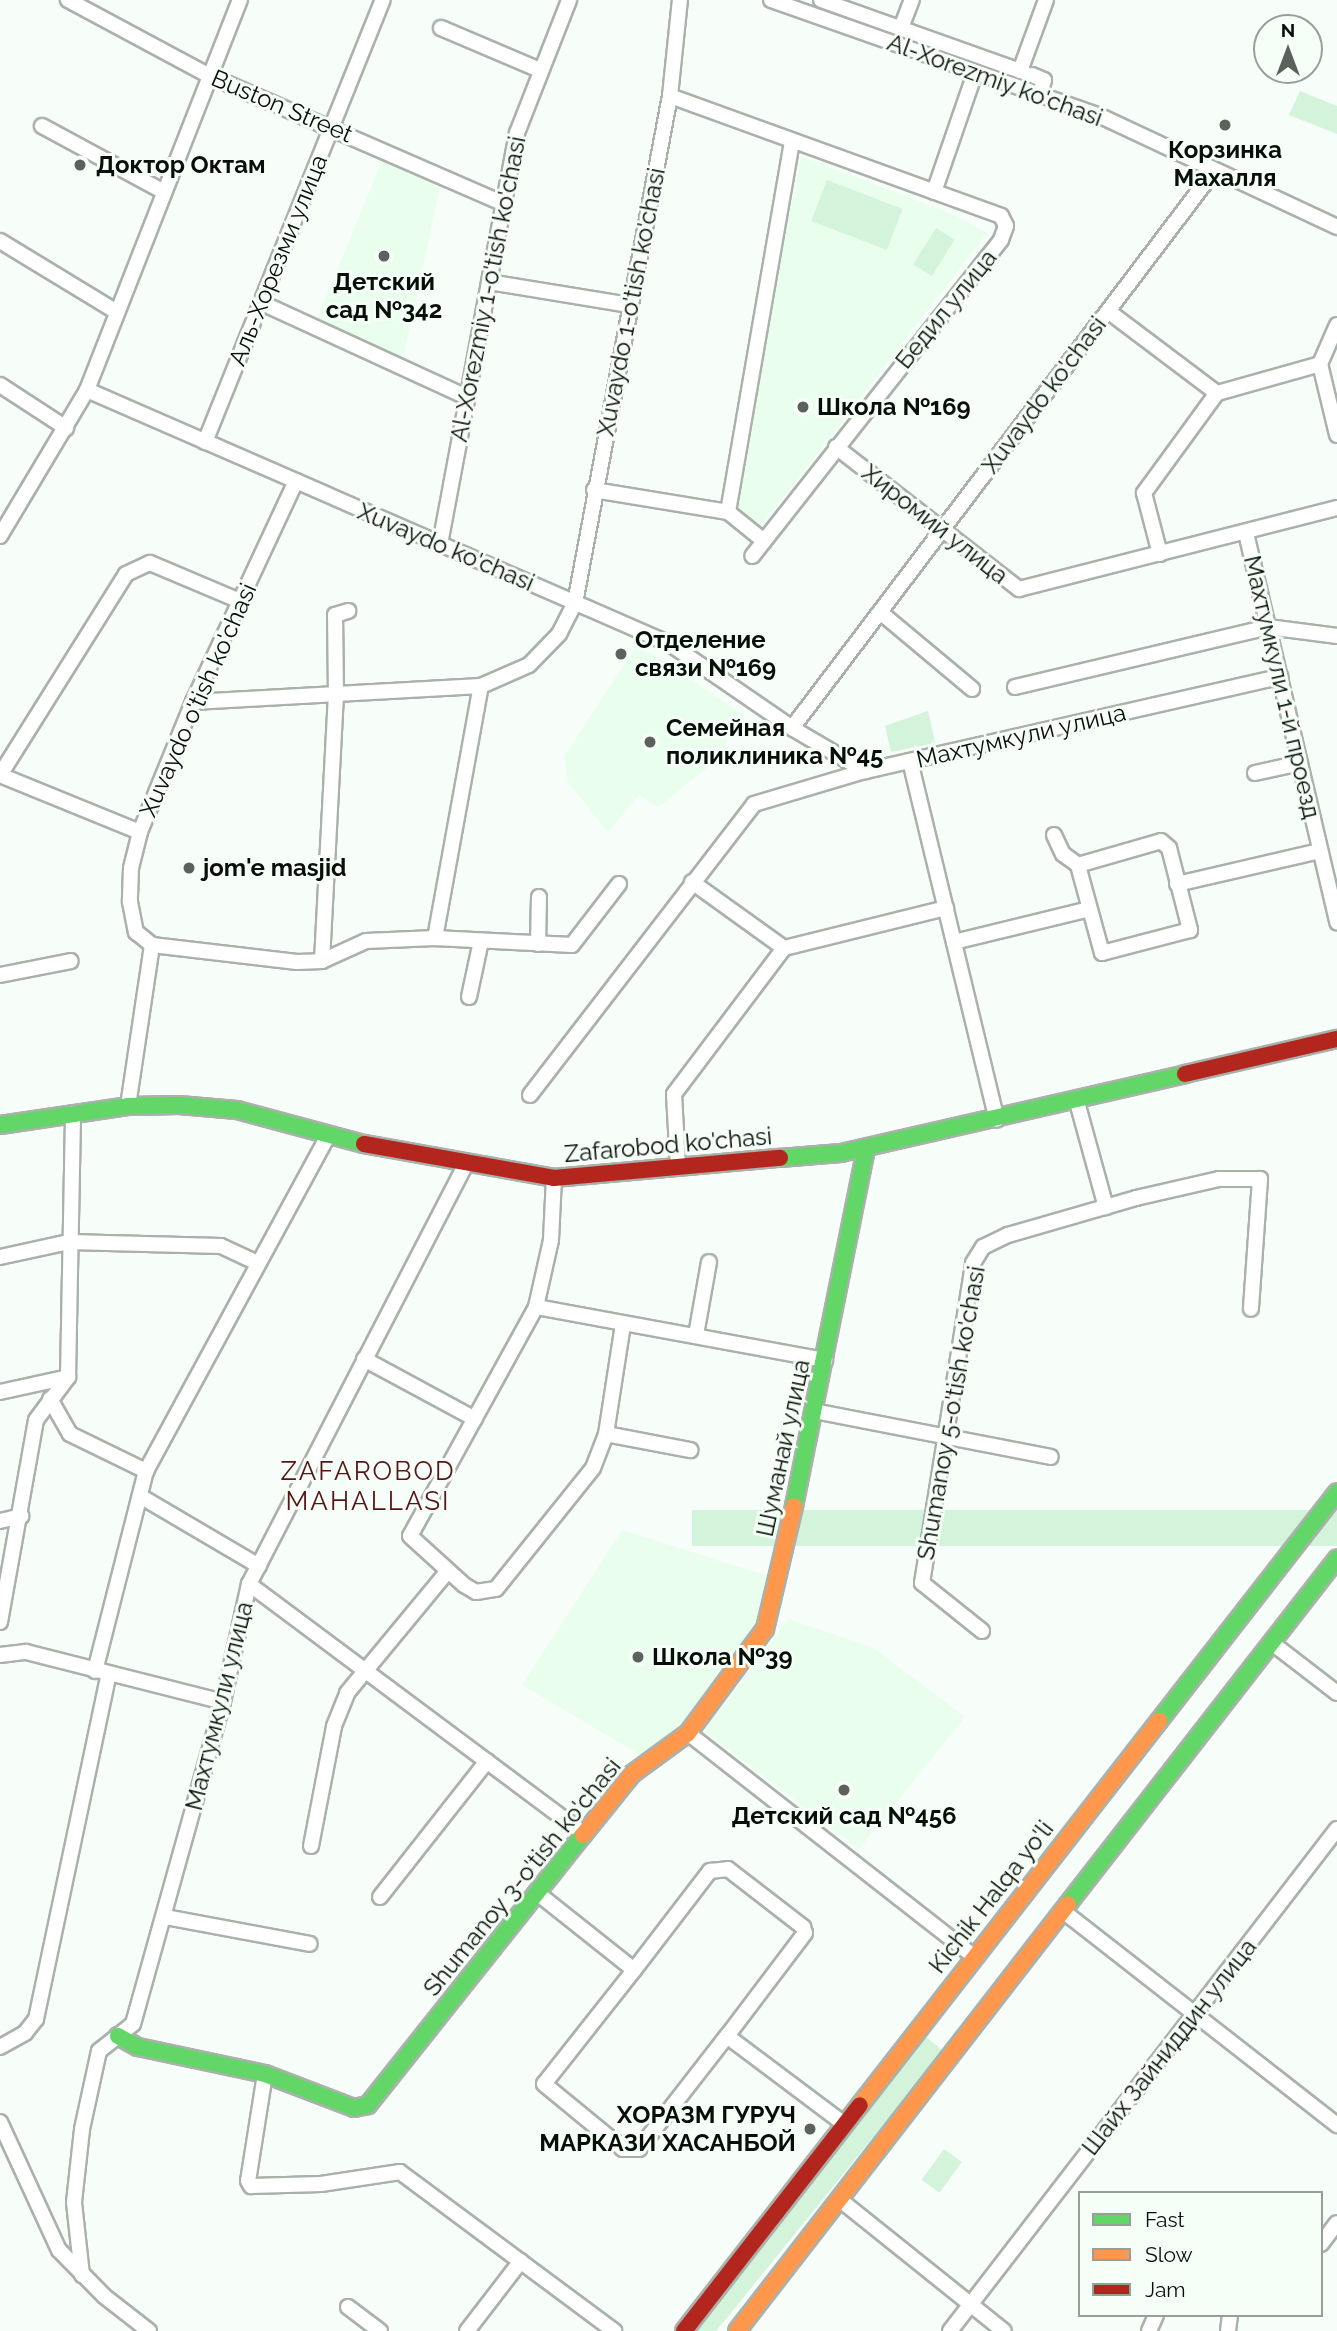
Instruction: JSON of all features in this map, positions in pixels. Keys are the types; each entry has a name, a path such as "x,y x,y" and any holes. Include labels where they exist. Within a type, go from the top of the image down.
{"main road":[{"name":"Zafarobod ko'chasi","path":"0,1125 128,1106 237,1110 328,1136 417,1156 554,1178 866,1148 1077,1102 1337,1039"},
{"name":"Шуманай улица","path":"688,1733 765,1629 776,1594 866,1148"},
{"name":"Kichik Halqa yo'li","path":"684,2331 973,1956 1337,1492"},
{"path":"737,2331 1337,1559"},
{"name":"Shumanoy 3-o'tish ko'chasi","path":"118,2036 138,2047 265,2074 354,2108 368,2105 582,1832 632,1774 688,1733"},
{"path":"924,2020 956,2049"}],"street":[{"name":"Buston Street","path":"68,0 210,76 331,126 502,203"},
{"path":"0,535 87,390 240,0"},
{"name":"Аль-Хорезми улица","path":"205,442 383,0"},
{"name":"Al-Xorezmiy 1-o'tish ko'chasi","path":"440,544 517,133 569,0"},
{"name":"Xuvaydo 1-o'tish ko'chasi","path":"575,603 594,490 670,96 680,0"},
{"name":"Al-Xorezmiy ko'chasi","path":"771,0 1098,115 1214,171"},
{"path":"821,0 1044,80 1040,95"},
{"path":"901,28 912,0"},
{"path":"1025,73 1046,0"},
{"path":"441,28 540,70"},
{"path":"934,192 975,73"},
{"name":"Бедил улица","path":"670,96 1001,216 1006,231 752,556"},
{"path":"43,126 164,192"},
{"path":"728,512 792,141"},
{"path":"1214,171 1337,227"},
{"name":"Xuvaydo ko'chasi","path":"792,728 1214,171"},
{"path":"0,241 117,312"},
{"path":"489,282 630,306"},
{"path":"262,303 466,397"},
{"path":"1108,311 1217,393"},
{"path":"1337,325 1320,365 1337,435"},
{"path":"1160,554 1144,493 1217,393 1320,365"},
{"path":"0,385 66,428"},
{"name":"Xuvaydo ko'chasi","path":"87,390 670,644 792,728 864,771"},
{"name":"Хиромий улица","path":"836,447 1019,589 1337,508"},
{"name":"Xuvaydo o'tish ko'chasi","path":"152,945 132,926 131,868 140,832 192,702 296,481"},
{"path":"594,490 728,512 764,541"},
{"name":"Махтумкули 1-й проезд","path":"1246,533 1337,922"},
{"path":"140,832 0,775 126,574 150,563 240,601"},
{"path":"192,702 481,686 513,675 545,652 575,603"},
{"path":"322,961 336,694 335,615 348,611"},
{"path":"880,612 972,689"},
{"path":"1015,687 1268,627 1337,636"},
{"name":"Махтумкули улица","path":"530,1096 754,804 864,771 1280,677"},
{"path":"435,938 481,686"},
{"path":"910,761 997,1120"},
{"path":"1255,773 1300,763"},
{"path":"1054,835 1063,854 1078,865 1102,953 1184,933 1190,926 1167,842 1161,841 1078,865"},
{"path":"1177,884 1320,851"},
{"path":"692,882 784,948"},
{"path":"128,1106 152,945 322,961 366,941 435,938 572,945 619,884"},
{"path":"537,944 540,897"},
{"path":"678,1166 674,1094 784,948 946,908"},
{"path":"954,942 1090,909"},
{"path":"470,997 481,941"},
{"path":"0,975 71,961"},
{"path":"1077,1102 1107,1207"},
{"path":"0,1622 36,1420 68,1377 73,1113"},
{"path":"0,2047 25,2033 36,2020 102,1672 146,1471 328,1136"},
{"name":"Махтумкули улица","path":"82,2275 74,2202 82,2129 99,2051 133,2024 223,1702 249,1584 467,1162"},
{"path":"554,1178 551,1240 536,1307 410,1536 447,1573 476,1592 496,1589 593,1468 606,1434 623,1324"},
{"name":"Shumanoy 5-o'tish ko'chasi","path":"982,1632 922,1583 949,1435 973,1263 983,1247 1008,1235 1219,1179 1260,1179 1251,1309"},
{"path":"0,1256 69,1242 221,1246 257,1263"},
{"path":"696,1335 709,1262"},
{"path":"536,1307 825,1360"},
{"path":"364,1359 475,1419"},
{"path":"0,1392 68,1377"},
{"path":"50,1399 69,1434 146,1471"},
{"path":"814,1411 949,1435 1051,1457"},
{"path":"606,1434 690,1451"},
{"path":"139,1496 258,1566"},
{"path":"0,1521 21,1516"},
{"path":"311,1846 334,1726 347,1693 363,1669 447,1573"},
{"path":"249,1584 582,1832"},
{"path":"1272,1643 1337,1693"},
{"path":"0,1656 26,1652 223,1702"},
{"path":"688,1733 973,1956"},
{"path":"380,1897 487,1762"},
{"name":"Шайх Зайниддин улица","path":"950,2331 1337,1829"},
{"path":"727,1869 803,1927 805,1933 639,2149 622,2149 544,2084 634,1970 710,1871 727,1869"},
{"path":"536,1892 634,1970"},
{"path":"1063,1911 1337,2125"},
{"path":"165,1917 310,1944"},
{"path":"727,2036 844,2124"},
{"path":"265,2074 248,2182 251,2186 321,2185 400,2172 614,2331"},
{"path":"0,2123 47,2230 82,2275 149,2331"},
{"path":"839,2199 1004,2331"},
{"path":"1323,2241 1337,2223"},
{"path":"467,2331 521,2261"},
{"path":"348,2307 380,2331"}],"shaded area":[{"path":"1300,91 1337,106 1337,134 1289,115"},
{"name":"Школа №169","path":"801,156 955,215 987,233 762,525 733,509"},
{"name":"Детский сад №342","path":"383,158 441,184 403,359 317,319"},
{"path":"827,180 903,209 887,250 811,221"},
{"path":"936,228 955,240 932,276 913,264"},
{"name":"Семейная поликлиника №45","path":"635,648 656,655 742,714 716,761 658,807 639,795 608,832 568,782 564,756"},
{"path":"928,711 935,743 891,752 885,726"},
{"path":"692,1510 1337,1510 1337,1546 692,1546"},
{"name":"Школа №39","path":"622,1530 771,1577 755,1629 687,1723 642,1756 522,1685"},
{"name":"Детский сад №456","path":"788,1619 874,1648 965,1717 859,1849 704,1731"},
{"path":"926,2037 943,2051 716,2331 696,2331 691,2327"},
{"path":"944,2149 962,2162 939,2193 922,2180"}],"traffic: fast":[{"path":"780,1158 841,1153 1185,1074"},
{"path":"0,1125 128,1106 179,1105 237,1110 364,1144"},
{"path":"794,1506 866,1148"},
{"path":"1159,1721 1337,1492"},
{"path":"1068,1904 1337,1558"},
{"path":"118,2036 138,2047 265,2074 354,2108 368,2105 583,1835"}],"traffic: slow":[{"path":"583,1835 632,1774 688,1733 765,1629 794,1506"},
{"path":"860,2105 1159,1721"},
{"path":"737,2331 1068,1904"}],"traffic: jam":[{"path":"1185,1074 1337,1039"},
{"path":"364,1144 554,1178 780,1158"},
{"path":"684,2331 860,2105"}],"place":[{"name":"Корзинка Махалля","path":"1225,125"},
{"name":"Доктор Октам","path":"80,165"},
{"name":"Детский сад №342","path":"384,256"},
{"name":"Школа №169","path":"803,407"},
{"name":"Отделение связи №169","path":"621,654"},
{"name":"Семейная поликлиника №45","path":"650,742"},
{"name":"jom'e masjid","path":"189,868"},
{"name":"Школа №39","path":"638,1657"},
{"name":"Детский сад №456","path":"844,1790"},
{"name":"ХОРАЗМ ГУРУЧ МАРКАЗИ ХАСАНБОЙ","path":"810,2129"}],"district":[{"name":"ZAFAROBOD MAHALLASI","path":"368,1487"}]}
